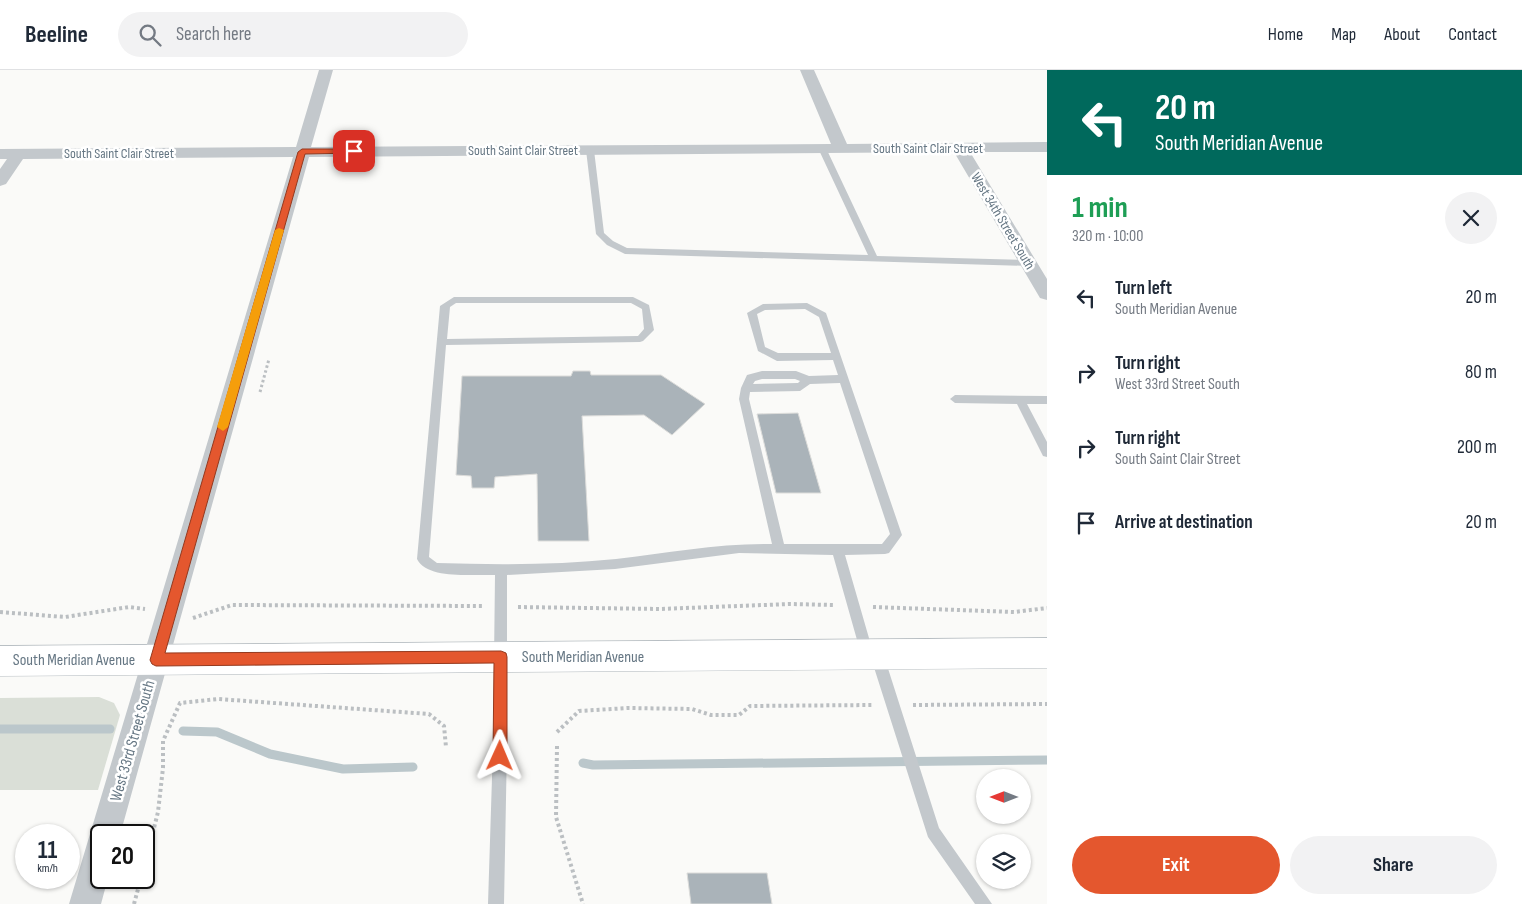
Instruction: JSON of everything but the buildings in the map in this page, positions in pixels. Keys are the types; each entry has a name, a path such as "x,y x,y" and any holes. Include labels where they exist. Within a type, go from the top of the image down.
{"main road":[{"name":"South Meridian Avenue","path":"0,661 1047,653"}],"street":[{"name":"West 33rd Street South","path":"108,824 326,70"},
{"path":"807,70 841,148"},
{"name":"West 34th Street South","path":"959,147 1047,294"},
{"name":"South Saint Clair Street","path":"0,154 1047,147"},
{"path":"0,181 18,154"},
{"path":"85,904 90,886"}],"lane":[{"path":"822,148 874,259"},
{"path":"590,150 600,234 610,243 625,250 1029,263"},
{"path":"442,342 640,339 650,330 646,307 633,300 454,300 445,306 423,559 434,568 501,570 615,564 739,548 885,549 896,535 823,315 807,306 763,307 752,313 761,349 777,357 836,356"},
{"path":"780,549 744,399 746,388 751,378 762,375 796,375 808,380 844,379"},
{"path":"955,399 1047,400"},
{"path":"1020,400 1047,453"},
{"path":"838,550 872,654 892,705 933,832 984,904"},
{"path":"496,904 501,570"}],"path":[{"path":"155,824 163,768 163,741 180,703 218,699 428,714 444,726 446,747"},
{"path":"556,732 579,711 628,708 692,709 711,715 739,715 750,706 1047,704"},
{"path":"557,746 556,817 582,904"},
{"path":"134,904 138,889"}],"shaded area":[{"path":"99,697 114,703 120,715 98,790 0,790 0,698"}],"waterway":[{"path":"0,729 110,729"},
{"path":"183,731 217,732 270,754 343,769 413,767"},
{"path":"583,763 593,765 1047,760"}],"slow traffic":[{"path":"223,427 279,230"}],"route":[{"path":"354,151 302,152 156,660 501,657 500,756"}]}
